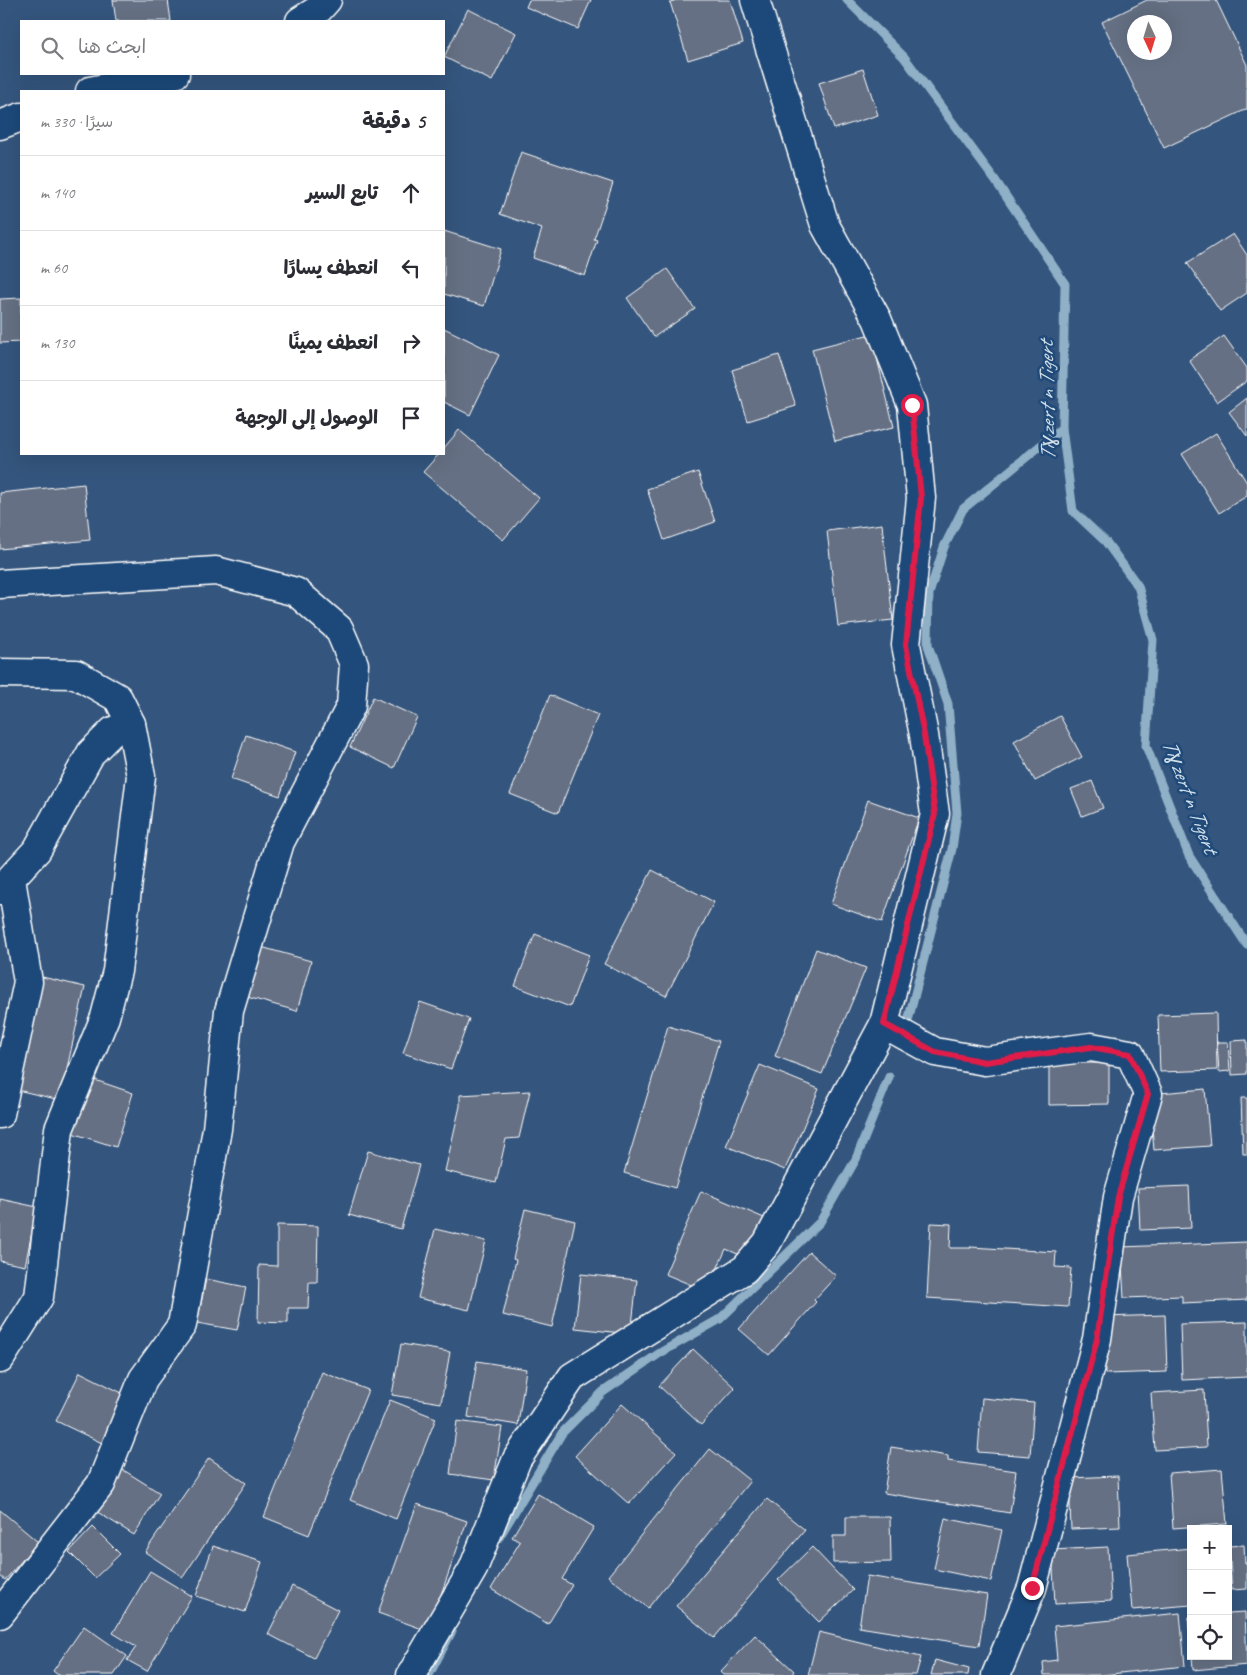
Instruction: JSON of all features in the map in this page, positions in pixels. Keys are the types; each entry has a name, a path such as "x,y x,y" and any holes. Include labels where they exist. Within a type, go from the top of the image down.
{"street":[{"path":"302,20 319,9 327,0"},
{"path":"411,1675 472,1569 517,1459 572,1377 745,1269 766,1243 884,1024 935,814 924,735 906,645 921,498 912,405 877,319 825,225 755,0"},
{"path":"95,90 171,75"},
{"path":"0,125 20,117"},
{"path":"0,584 216,571 296,592 339,629 354,664 351,706 280,842 229,1011 217,1129 182,1325 143,1379 101,1484 0,1614"},
{"path":"0,673 76,674 118,698 131,724 141,776 117,972 104,1017 59,1129 39,1298 0,1359"},
{"path":"0,1114 28,982 5,885 37,850 91,753 113,731 131,724"},
{"path":"884,1024 935,1052 985,1062 1091,1047 1130,1054 1148,1094 1118,1197 1094,1349 1032,1588 996,1675"}],"building":[{"path":"113,0 168,0 171,20 116,20"},
{"path":"529,0 591,0 578,29 526,7"},
{"path":"677,0 730,0 743,43 688,60 670,2"},
{"path":"1147,0 1216,0 1247,65 1247,109 1164,148 1102,22"},
{"path":"468,9 516,33 492,81 445,58"},
{"path":"863,69 878,115 834,129 819,83"},
{"path":"521,152 613,183 594,239 597,240 585,276 533,258 542,229 500,214"},
{"path":"445,231 501,249 484,306 445,294"},
{"path":"1233,234 1247,255 1247,293 1220,311 1187,263"},
{"path":"667,269 695,309 654,337 627,298"},
{"path":"20,298 20,342 0,343 0,299"},
{"path":"445,328 499,355 470,415 445,402"},
{"path":"871,334 894,427 835,441 812,349"},
{"path":"1224,336 1247,368 1247,381 1217,402 1189,360"},
{"path":"779,355 796,406 748,421 732,370"},
{"path":"1247,398 1247,436 1229,412"},
{"path":"459,430 539,498 503,540 423,472 438,455 445,455 445,447"},
{"path":"1216,433 1247,483 1247,496 1219,513 1182,454"},
{"path":"698,472 715,522 664,540 647,489"},
{"path":"84,484 90,540 0,549 0,493"},
{"path":"882,524 893,620 838,626 827,531"},
{"path":"550,695 598,715 558,813 510,794"},
{"path":"373,697 417,717 394,768 350,747"},
{"path":"1060,716 1082,757 1035,781 1014,741"},
{"path":"246,735 295,752 280,796 231,779"},
{"path":"1092,781 1103,808 1082,816 1071,789"},
{"path":"868,800 919,818 882,922 831,904"},
{"path":"652,870 714,902 666,996 604,964"},
{"path":"535,934 589,955 570,1007 515,986"},
{"path":"261,947 311,961 297,1011 247,997"},
{"path":"816,949 866,968 822,1074 775,1056"},
{"path":"38,976 85,987 60,1100 13,1089"},
{"path":"420,1002 469,1019 451,1069 403,1053"},
{"path":"1216,1013 1217,1070 1160,1072 1158,1015"},
{"path":"668,1026 719,1041 675,1188 624,1173"},
{"path":"1247,1040 1247,1074 1232,1075 1231,1041"},
{"path":"1217,1042 1228,1042 1230,1071 1219,1072"},
{"path":"1049,1063 1109,1063 1109,1104 1049,1105"},
{"path":"760,1065 819,1089 785,1170 726,1146"},
{"path":"86,1077 133,1093 116,1147 69,1132"},
{"path":"1205,1089 1210,1146 1154,1150 1149,1094"},
{"path":"530,1091 519,1138 506,1139 496,1183 445,1171 460,1106 460,1095"},
{"path":"1241,1098 1247,1098 1247,1154 1243,1154"},
{"path":"368,1151 419,1165 401,1229 349,1215"},
{"path":"1189,1186 1191,1228 1140,1230 1138,1188"},
{"path":"701,1191 764,1218 747,1258 726,1249 714,1276 708,1274 701,1289 665,1274"},
{"path":"0,1199 37,1207 25,1266 0,1261"},
{"path":"525,1209 575,1221 552,1327 503,1315 516,1260 513,1259"},
{"path":"931,1223 951,1224 950,1248 970,1247 1056,1252 1055,1267 1071,1268 1068,1307 927,1298"},
{"path":"277,1225 318,1226 317,1282 309,1282 308,1308 288,1308 288,1323 258,1322 259,1265 277,1266"},
{"path":"435,1229 486,1241 469,1310 418,1298"},
{"path":"1247,1242 1247,1300 1182,1303 1182,1296 1124,1298 1121,1247"},
{"path":"809,1252 836,1276 814,1300 816,1302 769,1355 739,1329"},
{"path":"581,1274 637,1280 631,1334 575,1328"},
{"path":"206,1279 246,1287 237,1330 197,1323"},
{"path":"1165,1315 1167,1372 1105,1374 1103,1317"},
{"path":"1247,1322 1247,1377 1182,1380 1180,1324"},
{"path":"401,1344 450,1352 441,1403 392,1395"},
{"path":"693,1349 735,1388 701,1425 659,1386"},
{"path":"477,1361 526,1369 518,1425 468,1417"},
{"path":"80,1372 126,1395 102,1443 56,1421"},
{"path":"322,1372 368,1390 309,1535 264,1517"},
{"path":"1204,1390 1207,1447 1155,1450 1151,1393"},
{"path":"982,1398 1034,1403 1030,1456 978,1452"},
{"path":"390,1400 436,1418 396,1519 350,1500"},
{"path":"622,1404 676,1452 629,1504 575,1456"},
{"path":"457,1421 502,1427 494,1480 450,1474"},
{"path":"891,1447 948,1456 948,1461 1016,1471 1010,1513 884,1493"},
{"path":"710,1449 750,1481 648,1608 608,1576"},
{"path":"209,1458 246,1483 183,1577 145,1552"},
{"path":"117,1466 160,1493 134,1535 91,1508"},
{"path":"1222,1469 1227,1524 1187,1525 1187,1527 1173,1528 1169,1473"},
{"path":"1118,1476 1120,1527 1071,1529 1069,1478"},
{"path":"538,1494 594,1527 562,1579 572,1585 548,1624 491,1589 520,1542 512,1537"},
{"path":"767,1499 805,1530 714,1638 676,1606"},
{"path":"417,1504 467,1521 428,1631 378,1613"},
{"path":"0,1510 38,1542 5,1580 0,1576"},
{"path":"846,1517 890,1517 891,1562 833,1563 833,1536 846,1536"},
{"path":"945,1518 1002,1530 991,1581 934,1569"},
{"path":"93,1527 120,1554 95,1578 69,1552"},
{"path":"1244,1545 1245,1563 1247,1563 1247,1589 1232,1590 1232,1546"},
{"path":"213,1546 262,1562 245,1612 196,1596"},
{"path":"812,1547 853,1590 819,1622 778,1580"},
{"path":"1108,1547 1111,1601 1055,1604 1052,1550"},
{"path":"1187,1548 1187,1605 1132,1610 1127,1554"},
{"path":"150,1571 192,1596 147,1671 127,1660 136,1647 113,1633"},
{"path":"867,1576 987,1595 979,1646 859,1627"},
{"path":"292,1586 338,1610 314,1658 268,1634"},
{"path":"1245,1612 1247,1665 1193,1670 1192,1660 1232,1660 1232,1613"},
{"path":"1180,1613 1185,1666 1101,1675 1044,1675 1043,1662 1057,1660 1054,1626"},
{"path":"84,1626 127,1656 114,1675 58,1675 53,1671"},
{"path":"819,1632 921,1657 916,1675 808,1675"},
{"path":"755,1635 794,1671 791,1675 723,1675 720,1672"},
{"path":"935,1660 969,1669 968,1675 931,1675"}],"waterway":[{"name":"Tiɣzert n Tigert","path":"847,0 904,57 995,180 1065,284 1062,428 1073,511 1106,542 1138,586 1153,640 1146,746 1189,856 1247,945"},
{"path":"908,1021 952,849 957,813 948,704 928,645 929,594 944,547 963,509 1062,428"},
{"path":"498,1539 562,1433 603,1392 660,1353 720,1319 820,1222 856,1159 889,1077"},
{"path":"429,1675 452,1631"}],"route":[{"path":"912,405 921,498 906,645 924,735 935,814 884,1024 935,1052 985,1062 1091,1047 1130,1054 1148,1094 1118,1197 1097,1339 1032,1588"}]}
